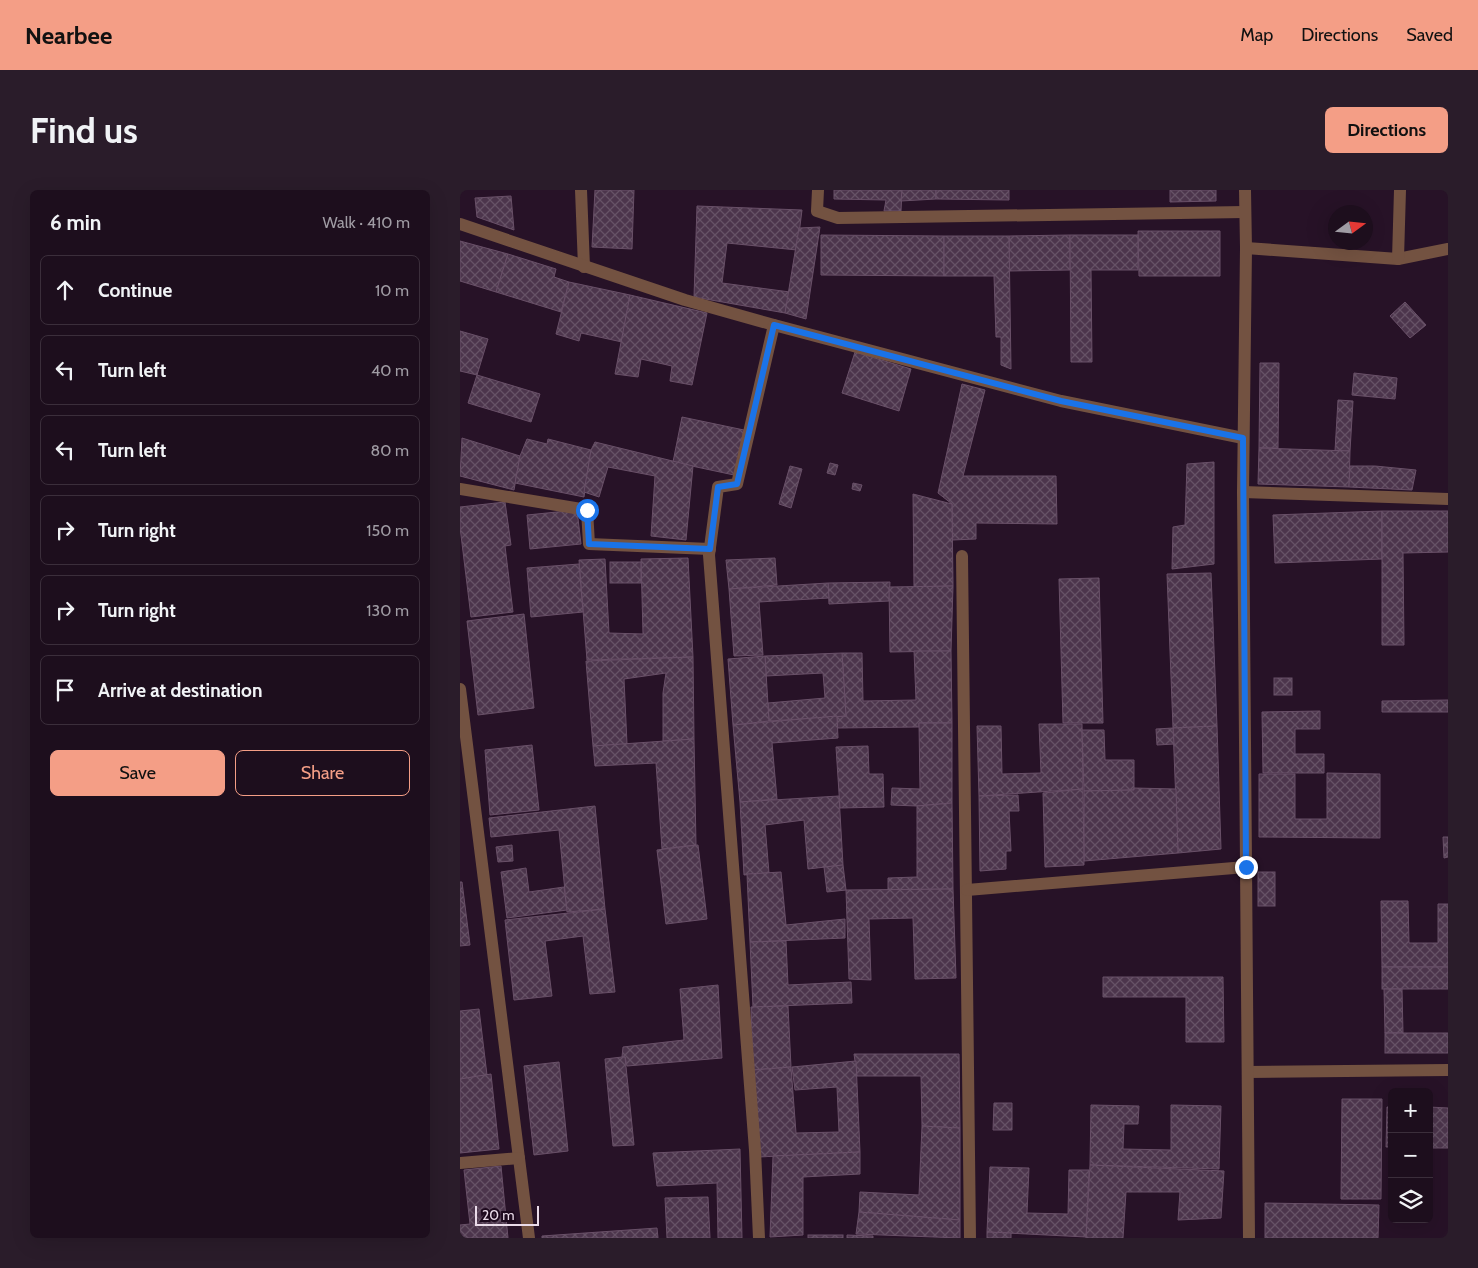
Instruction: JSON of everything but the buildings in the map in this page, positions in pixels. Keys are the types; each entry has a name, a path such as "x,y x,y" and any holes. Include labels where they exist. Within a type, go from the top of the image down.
{"street":[{"path":"581,190 584,267"},
{"path":"818,190 817,211 838,218 1244,212"},
{"path":"1244,190 1246,248 1242,492 1249,1238"},
{"path":"1398,259 1400,190"},
{"path":"460,224 685,300 774,325 1061,401 1243,438"},
{"path":"1246,248 1398,259 1448,249"},
{"path":"759,1238 755,1150 710,549 718,487 737,484 774,325"},
{"path":"460,488 587,510 589,544 710,549"},
{"path":"1242,492 1448,499"},
{"path":"962,556 970,1238"},
{"path":"460,689 529,1238"},
{"path":"967,890 1246,867"},
{"path":"1248,1072 1448,1070"},
{"path":"460,1163 519,1158"}],"route":[{"path":"587,510 589,544 710,549 718,487 737,484 774,325 1061,401 1243,438 1246,867"}]}
